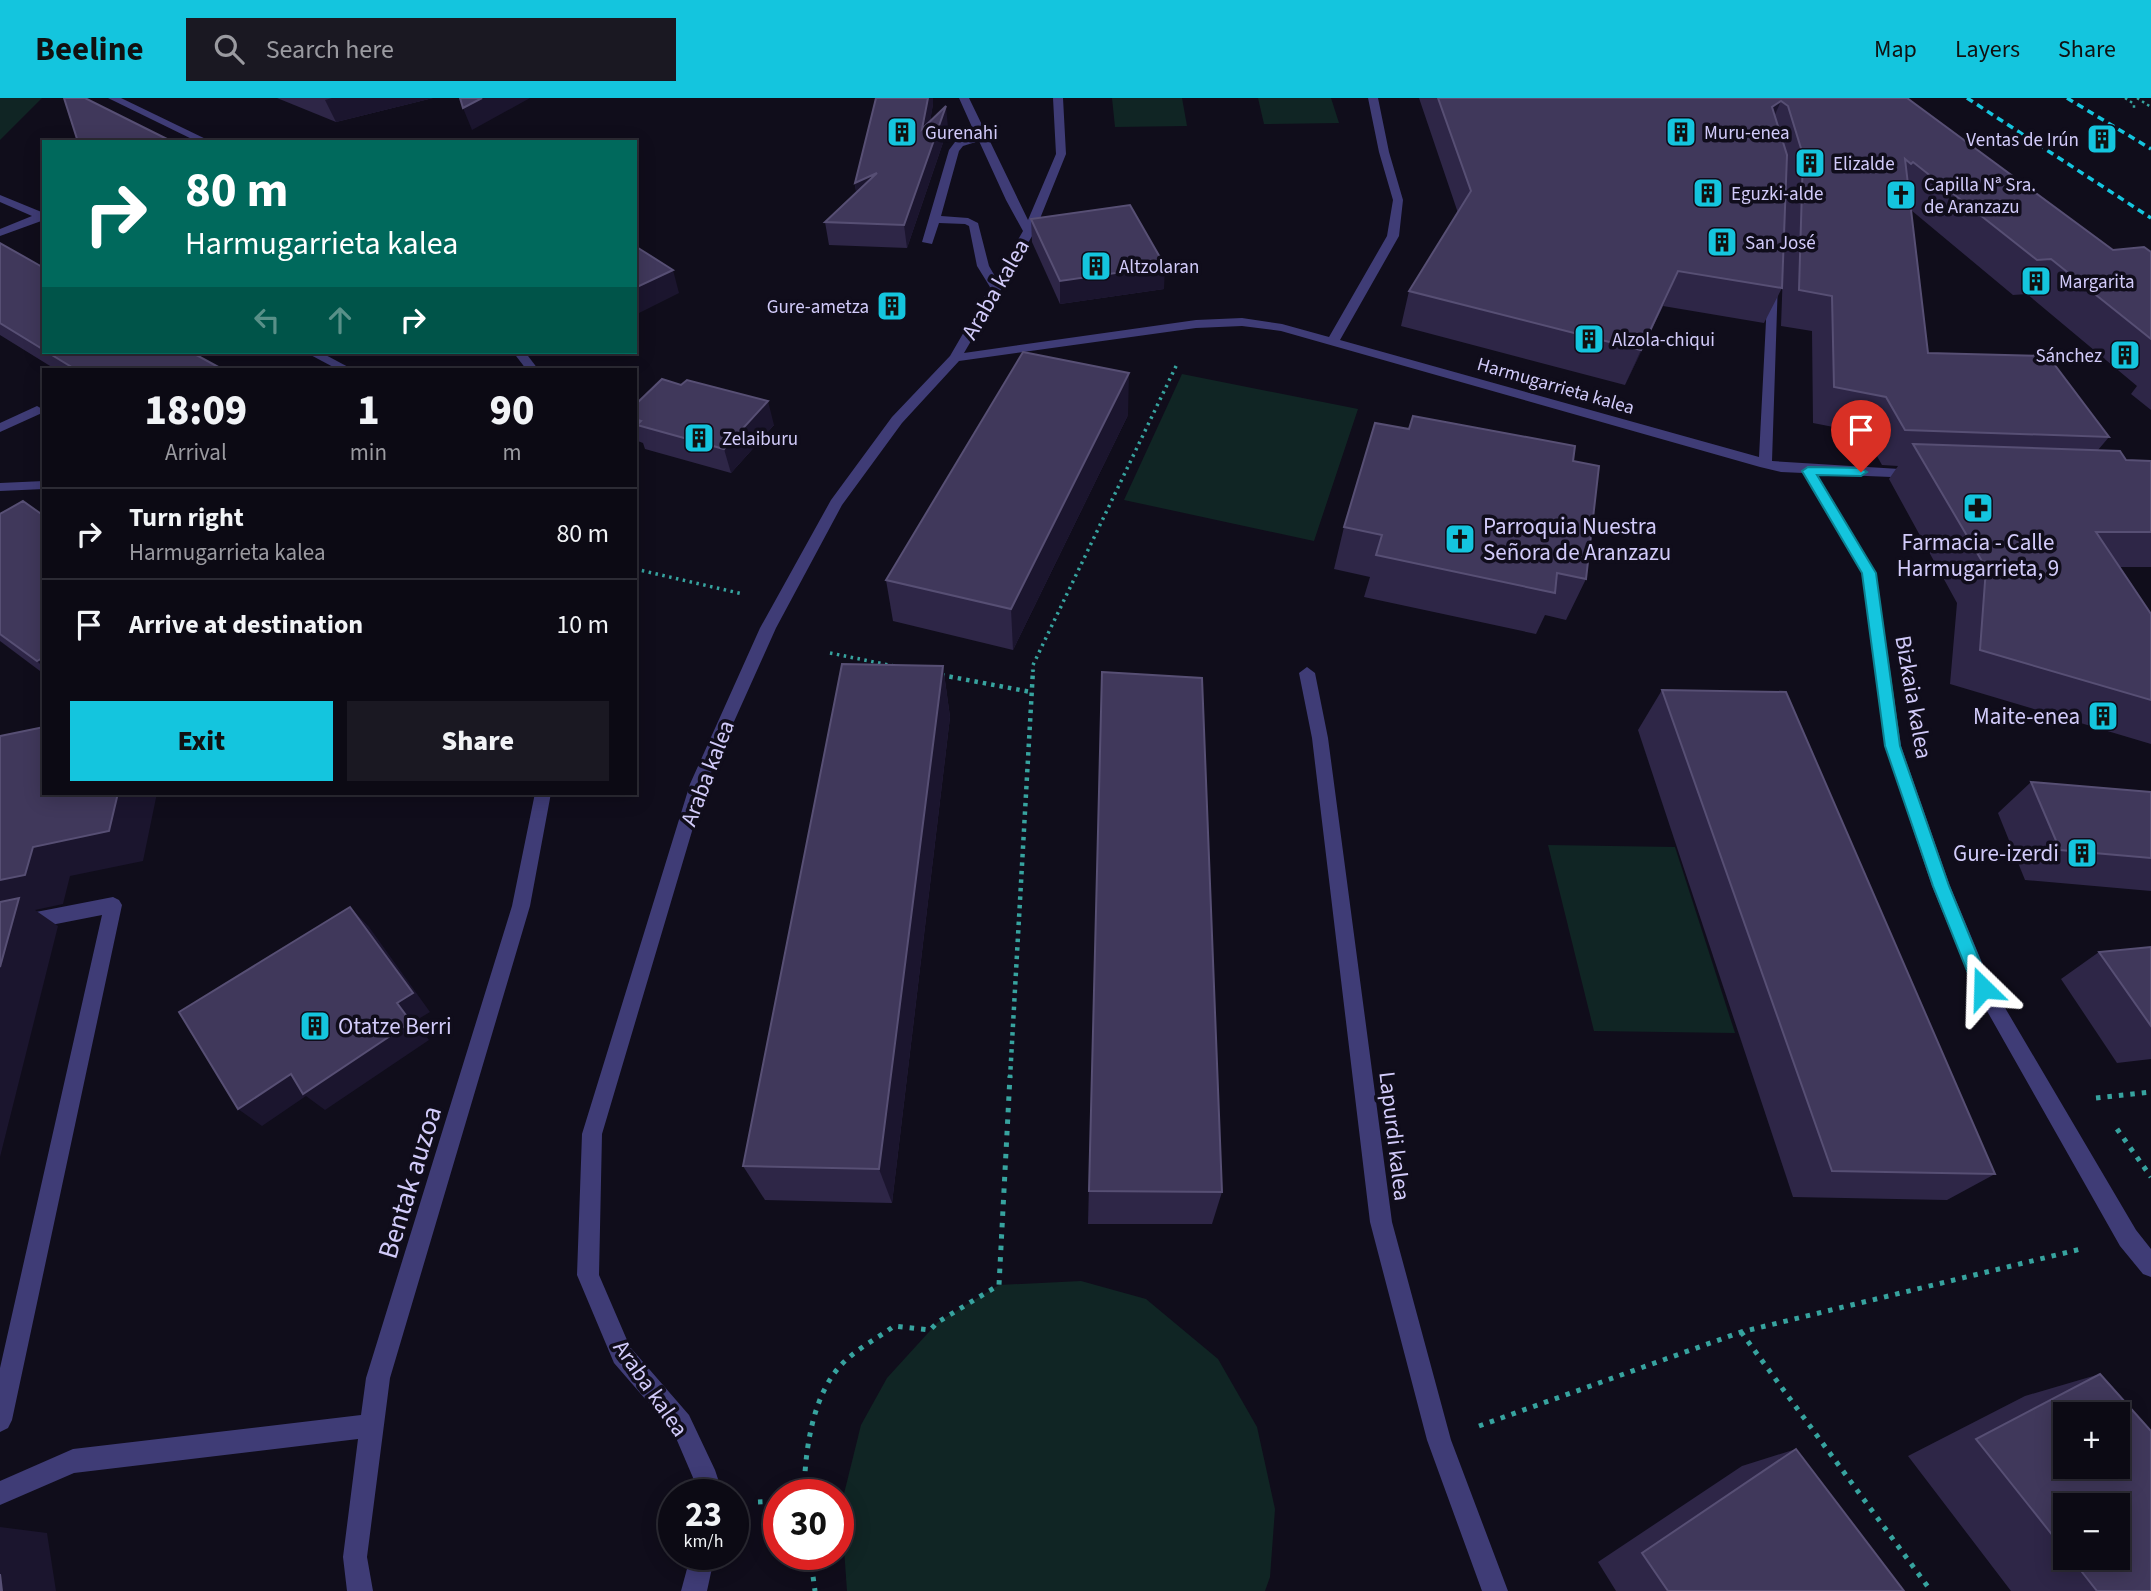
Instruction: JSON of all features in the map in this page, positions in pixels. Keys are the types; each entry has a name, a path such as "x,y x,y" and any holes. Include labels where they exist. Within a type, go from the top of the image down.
{"street":[{"path":"113,98 203,140"},
{"path":"964,98 1011,200 1029,231"},
{"name":"Araba kalea","path":"706,1479 681,1423 622,1355 588,1275 592,1134 698,785 768,628 836,503 897,419 955,358 1029,231 1061,154 1058,98"},
{"path":"1334,342 1393,236 1398,200 1384,152 1373,98"},
{"path":"928,242 954,150 959,144 982,136"},
{"path":"0,198 42,216"},
{"path":"0,233 42,216"},
{"path":"935,219 968,221 974,225 983,267 996,287"},
{"path":"1765,464 1775,265"},
{"name":"Harmugarrieta kalea","path":"955,358 1196,324 1242,321 1334,342 1765,464 1808,471 1932,475"},
{"path":"315,354 344,368"},
{"path":"521,354 531,368"},
{"path":"0,428 37,411"},
{"name":"Bizkaia kalea","path":"1808,471 1869,573 1893,746 1941,886 1983,988 2128,1238 2151,1266"},
{"path":"0,487 42,485"},
{"name":"Lapurdi kalea","path":"1307,673 1320,738 1381,1222 1439,1440 1495,1591"},
{"name":"Bentak auzoa","path":"360,1591 355,1557 378,1378 522,906 543,795"},
{"path":"0,927 113,905 0,1420"},
{"path":"0,1493 73,1461 372,1426"},
{"path":"694,1591 699,1570"}],"path":[{"path":"2125,98 2134,104 2134,109"},
{"path":"2137,98 2151,107"},
{"path":"804,1479 804,1462 825,1391 842,1364 894,1326 930,1330 938,1322 999,1285 1033,665 1196,324"},
{"path":"637,569 743,594"},
{"path":"830,653 897,666"},
{"path":"935,673 1031,692"},
{"path":"2103,1108 2095,1097 2151,1092"},
{"path":"2111,1119 2151,1177"},
{"path":"1439,1440 1741,1332 2128,1238"},
{"path":"1741,1332 1931,1591"},
{"path":"758,1502 763,1502"},
{"path":"813,1570 816,1591"}],"green space":[{"path":"0,98 42,98 0,140"},
{"path":"1112,98 1182,98 1187,126 1115,127"},
{"path":"1258,98 1331,98 1339,123 1264,124"},
{"path":"1182,374 1358,409 1314,541 1124,500"},
{"path":"1548,845 1675,847 1735,1033 1594,1031"},
{"path":"1081,1281 1146,1299 1218,1359 1257,1427 1275,1509 1270,1577 1265,1591 847,1591 846,1570 854,1570 854,1479 848,1479 861,1425 887,1378 938,1322 999,1285"}],"building":[{"path":"64,98 85,98 169,140 77,140"},
{"path":"460,98 482,98 463,108"},
{"path":"876,98 928,98 922,129 946,106 904,225 825,222 877,173 855,183"},
{"path":"1438,98 1907,98 2113,250 2144,247 2151,252 2151,339 2051,259 2037,260 1913,162 1911,164 1905,159 1928,353 2048,356 2109,437 1905,430 1886,397 1834,387 1832,296 1799,290 1803,155 1788,106 1781,101 1772,107 1787,155 1782,288 1678,271 1641,350 1409,291 1471,191"},
{"path":"1130,205 1165,266 1060,281 1031,219"},
{"path":"0,243 42,267 42,349 0,323"},
{"path":"637,247 673,270 637,287"},
{"path":"1023,352 1129,373 1011,609 886,580"},
{"path":"50,354 195,354 220,368 73,368"},
{"path":"662,379 681,385 687,380 768,401 724,449 637,425 641,421 637,420 637,403"},
{"name":"Parroquia Nuestra Señora de Aranzazu","path":"1413,416 1575,446 1573,461 1599,466 1586,579 1557,573 1555,593 1376,555 1382,535 1344,527 1375,423 1409,429"},
{"path":"1913,444 2120,451 2126,460 2151,461 2151,532 2096,532 2151,614 2151,700 1980,650 1986,568"},
{"path":"23,501 42,515 42,658 37,661 0,634 0,514"},
{"path":"842,664 943,666 879,1169 743,1166"},
{"path":"1102,672 1202,678 1222,1192 1089,1191"},
{"path":"1662,690 1786,692 1995,1174 1832,1171"},
{"path":"42,727 42,795 118,795 109,831 33,847 25,875 0,880 0,736"},
{"path":"2031,782 2151,792 2151,858 2060,850"},
{"path":"19,898 0,967 0,902"},
{"name":"Otatze Berri","path":"350,907 413,993 397,1003 411,1022 303,1094 291,1074 238,1109 179,1012"},
{"path":"2151,947 2151,1026 2099,952"},
{"path":"2100,1374 2125,1402 2053,1402 2053,1479 2130,1479 2130,1408 2151,1431 2151,1591 2097,1591 2080,1570 2130,1570 2130,1493 2053,1493 2053,1536 1976,1439"},
{"path":"1796,1449 1904,1591 1668,1591 1642,1553"}],"railway":[{"path":"1967,98 2151,218"},
{"path":"2067,98 2151,149"}],"place":[{"name":"Gurenahi","path":"902,132"},
{"name":"Muru-enea","path":"1681,132"},
{"name":"Ventas de Irún","path":"2102,139"},
{"name":"Elizalde","path":"1810,163"},
{"name":"Eguzki-alde","path":"1708,193"},
{"name":"Capilla Nª Sra. de Aranzazu","path":"1901,195"},
{"name":"San José","path":"1722,242"},
{"name":"Altzolaran","path":"1096,266"},
{"name":"Margarita","path":"2036,281"},
{"name":"Gure-ametza","path":"892,306"},
{"name":"Alzola-chiqui","path":"1589,339"},
{"name":"Sánchez","path":"2125,355"},
{"name":"Zelaiburu","path":"699,438"},
{"name":"Farmacia - Calle Harmugarrieta, 9","path":"1978,508"},
{"name":"Parroquia Nuestra Señora de Aranzazu","path":"1460,539"},
{"name":"Maite-enea","path":"2103,716"},
{"name":"Gure-izerdi","path":"2082,853"},
{"name":"Otatze Berri","path":"315,1026"}],"route":[{"path":"1861,472 1808,471 1869,573 1893,746 1941,886 1983,988"}]}
